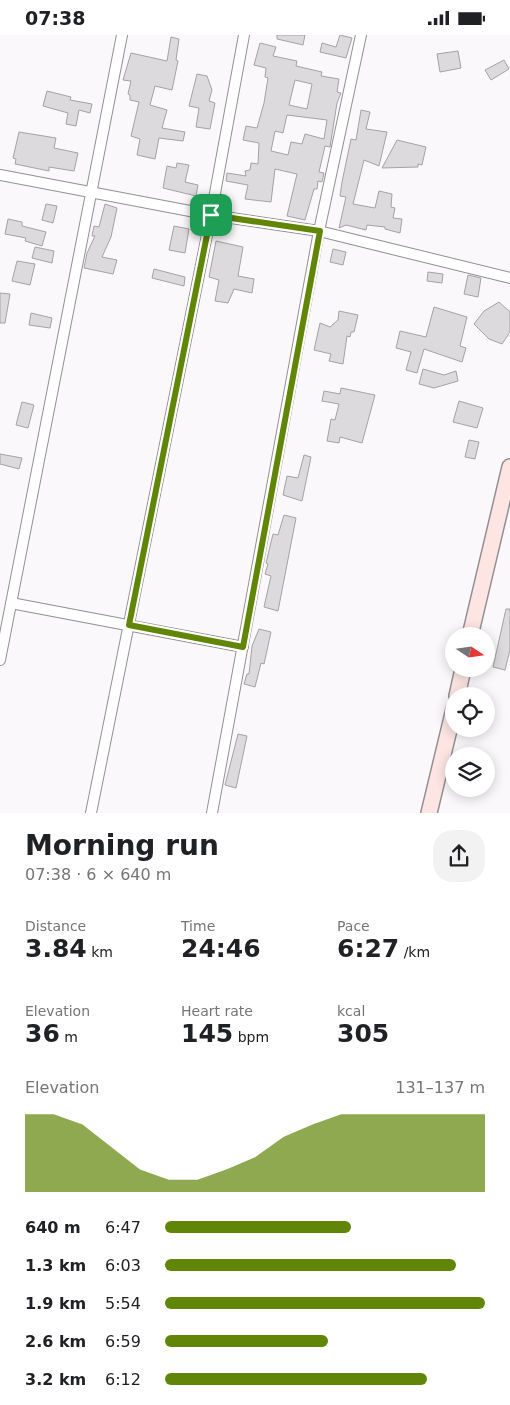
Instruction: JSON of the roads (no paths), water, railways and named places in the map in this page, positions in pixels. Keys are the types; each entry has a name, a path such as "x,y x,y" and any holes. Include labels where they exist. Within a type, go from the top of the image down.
{"main road":[{"path":"472,627 509,476"},
{"path":"429,813 447,737"}],"street":[{"path":"0,660 122,35"},
{"path":"92,813 211,215 244,35"},
{"path":"212,813 320,231 361,35"},
{"path":"0,175 211,215 320,231 510,278"},
{"path":"11,603 243,647"}]}
